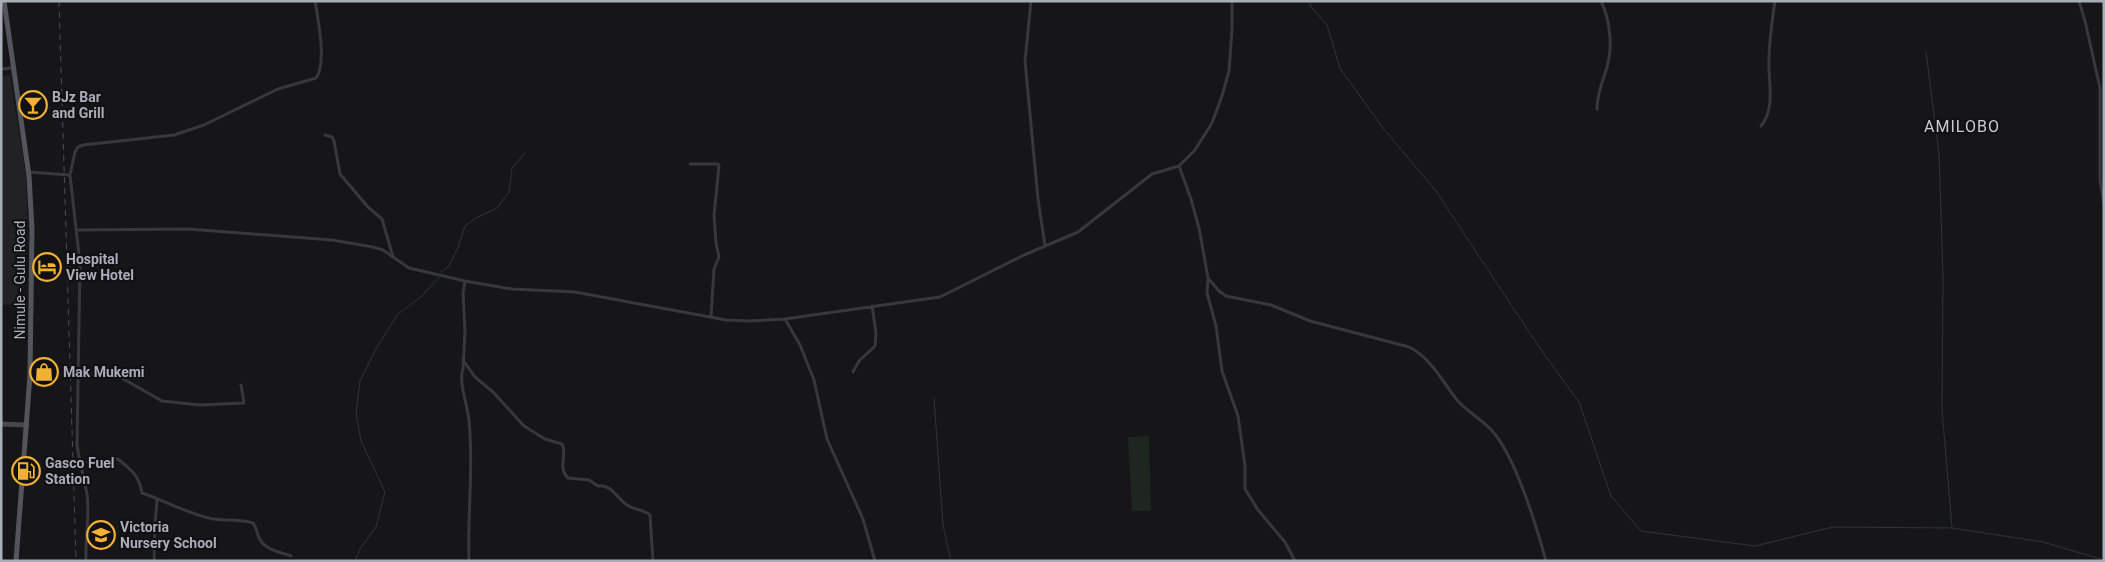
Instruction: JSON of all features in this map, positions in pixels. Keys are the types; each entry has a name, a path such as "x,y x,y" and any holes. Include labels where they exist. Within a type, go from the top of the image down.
{"main road":[{"name":"Nimule - Gulu Road","path":"4,1 28,172 32,245 27,425 16,561"}],"street":[{"path":"86,561 87,493 77,444 80,264 70,175 73,157 78,147 90,144 161,138 174,135 204,125 278,89 316,78 320,71 321,58 316,1"},
{"path":"1031,1 1025,47 1038,199 1045,246"},
{"path":"77,230 188,230 292,236 374,247 383,250 409,268 465,281 512,289 575,292 748,322 785,319 940,297 1078,232 1152,174 1179,166 1195,150 1212,123 1229,71 1232,1"},
{"path":"1597,108 1598,92 1608,65 1610,44 1607,17 1601,1"},
{"path":"1761,126 1767,118 1770,102 1769,54 1775,1"},
{"path":"2078,1 2083,13 2102,88 2100,180 2104,204"},
{"path":"1,69 12,68"},
{"path":"325,135 332,137 334,141 342,177 368,207 382,219 393,258"},
{"path":"690,164 718,164 720,168 714,215 716,243 720,257 714,269 711,316"},
{"path":"1179,166 1195,213 1208,278 1207,293 1216,326 1221,369 1238,416 1244,460 1245,489 1258,510 1285,542 1295,561"},
{"path":"28,172 70,175"},
{"path":"1208,278 1218,291 1226,296 1271,305 1310,322 1409,347 1422,355 1459,401 1498,438 1518,479 1546,561"},
{"path":"465,281 463,293 465,331 461,381 468,409 471,434 469,561"},
{"path":"853,372 859,362 875,346 876,332 872,306"},
{"path":"785,319 800,345 814,380 827,438 863,519 875,561"},
{"path":"463,360 475,377 493,392 524,426 545,439 562,444 564,447 562,467 564,474 568,478 589,480 598,486 603,485 614,491 626,504 650,515 653,561"},
{"path":"79,374 120,377 162,401 184,404 244,404 241,385"},
{"path":"1,424 27,425"},
{"path":"80,463 118,459 140,480 142,494 215,519 239,519 253,522 260,541 274,551 291,556"},
{"path":"154,561 154,524 157,500"}],"shaded area":[{"path":"10,75 26,176 28,237 22,304 1,305 1,76"},
{"path":"1149,436 1151,511 1132,511 1128,437"}],"waterway":[{"path":"1309,1 1311,7 1327,25 1340,68 1382,127 1436,191 1537,344 1579,402 1611,496 1641,531 1755,546 1833,527 1952,528 2043,542 2104,560"},
{"path":"1926,52 1939,153 1943,276 1942,410 1952,527"},
{"path":"441,272 448,267 458,248 465,226 476,218 497,208 509,192 512,168 525,153"},
{"path":"355,561 360,549 376,527 385,492 361,441 356,413 360,381 376,349 397,315 423,295 439,277"},
{"path":"934,398 943,525 951,561"}],"railway":[{"path":"59,1 76,561"}],"place":[{"name":"BJz Bar and Grill","path":"33,105"},
{"name":"Hospital View Hotel","path":"47,267"},
{"name":"Mak Mukemi","path":"44,372"},
{"name":"Gasco Fuel Station","path":"26,471"},
{"name":"Victoria Nursery School","path":"101,535"}],"district":[{"name":"AMILOBO","path":"1962,126"}]}
